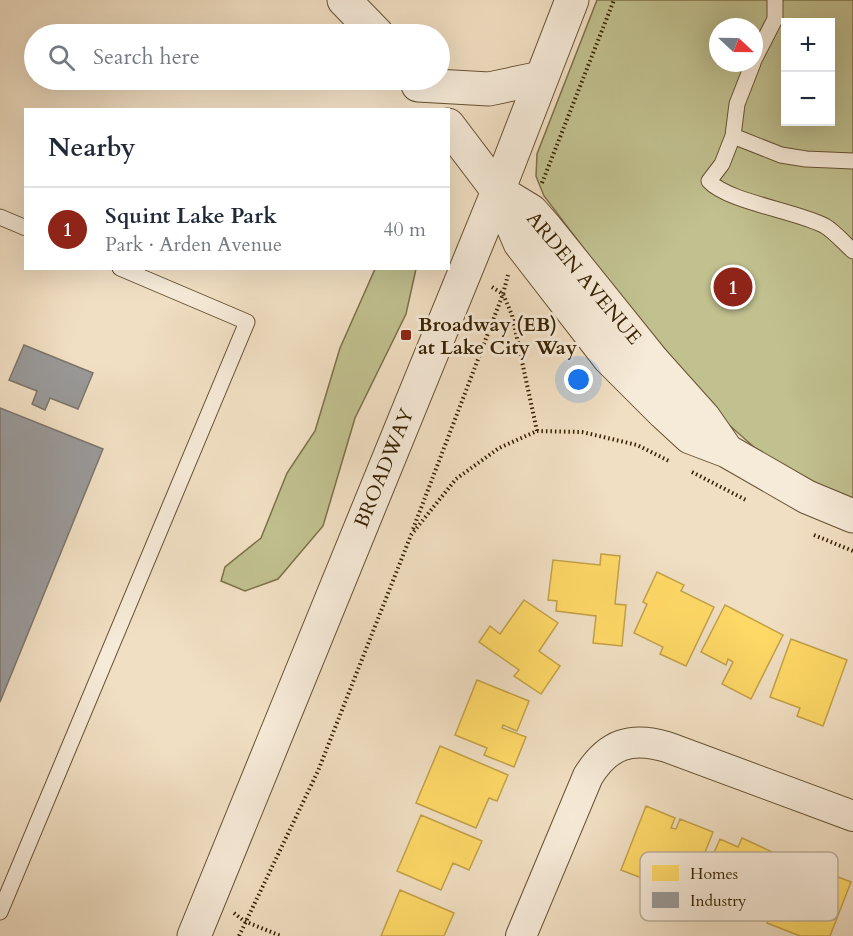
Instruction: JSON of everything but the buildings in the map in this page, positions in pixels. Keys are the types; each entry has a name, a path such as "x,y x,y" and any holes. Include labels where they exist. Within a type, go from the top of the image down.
{"street":[{"path":"344,0 367,24"},
{"name":"BROADWAY","path":"194,936 498,191 572,0"},
{"path":"423,91 489,89 541,78"},
{"path":"450,128 498,191"},
{"name":"ARDEN AVENUE","path":"498,191 531,211 546,228 653,361 704,418 727,451 807,497 853,516"},
{"path":"521,936 588,776 596,762 609,750 621,745 652,742 853,816"}],"lane":[{"path":"763,43 776,18 775,0"},
{"path":"749,72 737,104 733,136 722,164 709,181 715,187 747,200 804,217 827,227 853,251"},
{"path":"733,136 781,155 806,159 853,160"},
{"path":"0,217 24,227"},
{"path":"0,912 247,322 125,270"}],"path":[{"path":"540,188 614,0"},
{"path":"238,936 318,771 411,535 503,294 507,278"},
{"path":"492,287 503,294 512,315 537,431"},
{"path":"411,535 456,479 499,448 537,431 582,432 636,444 675,464"},
{"path":"685,469 753,503"},
{"path":"810,533 853,551"},
{"path":"233,913 244,921 281,936"}],"shaded area":[{"path":"597,0 853,0 853,500 791,471 755,448 720,417 682,378 544,196 536,176 537,154"},
{"path":"375,270 416,270 406,314 355,418 323,526 278,579 245,591 221,581 225,567 261,538 287,473 315,431 340,348"}],"place":[{"name":"Squint Lake Park","path":"733,287"},
{"name":"Broadway (EB) at Lake City Way","path":"406,335"}]}
